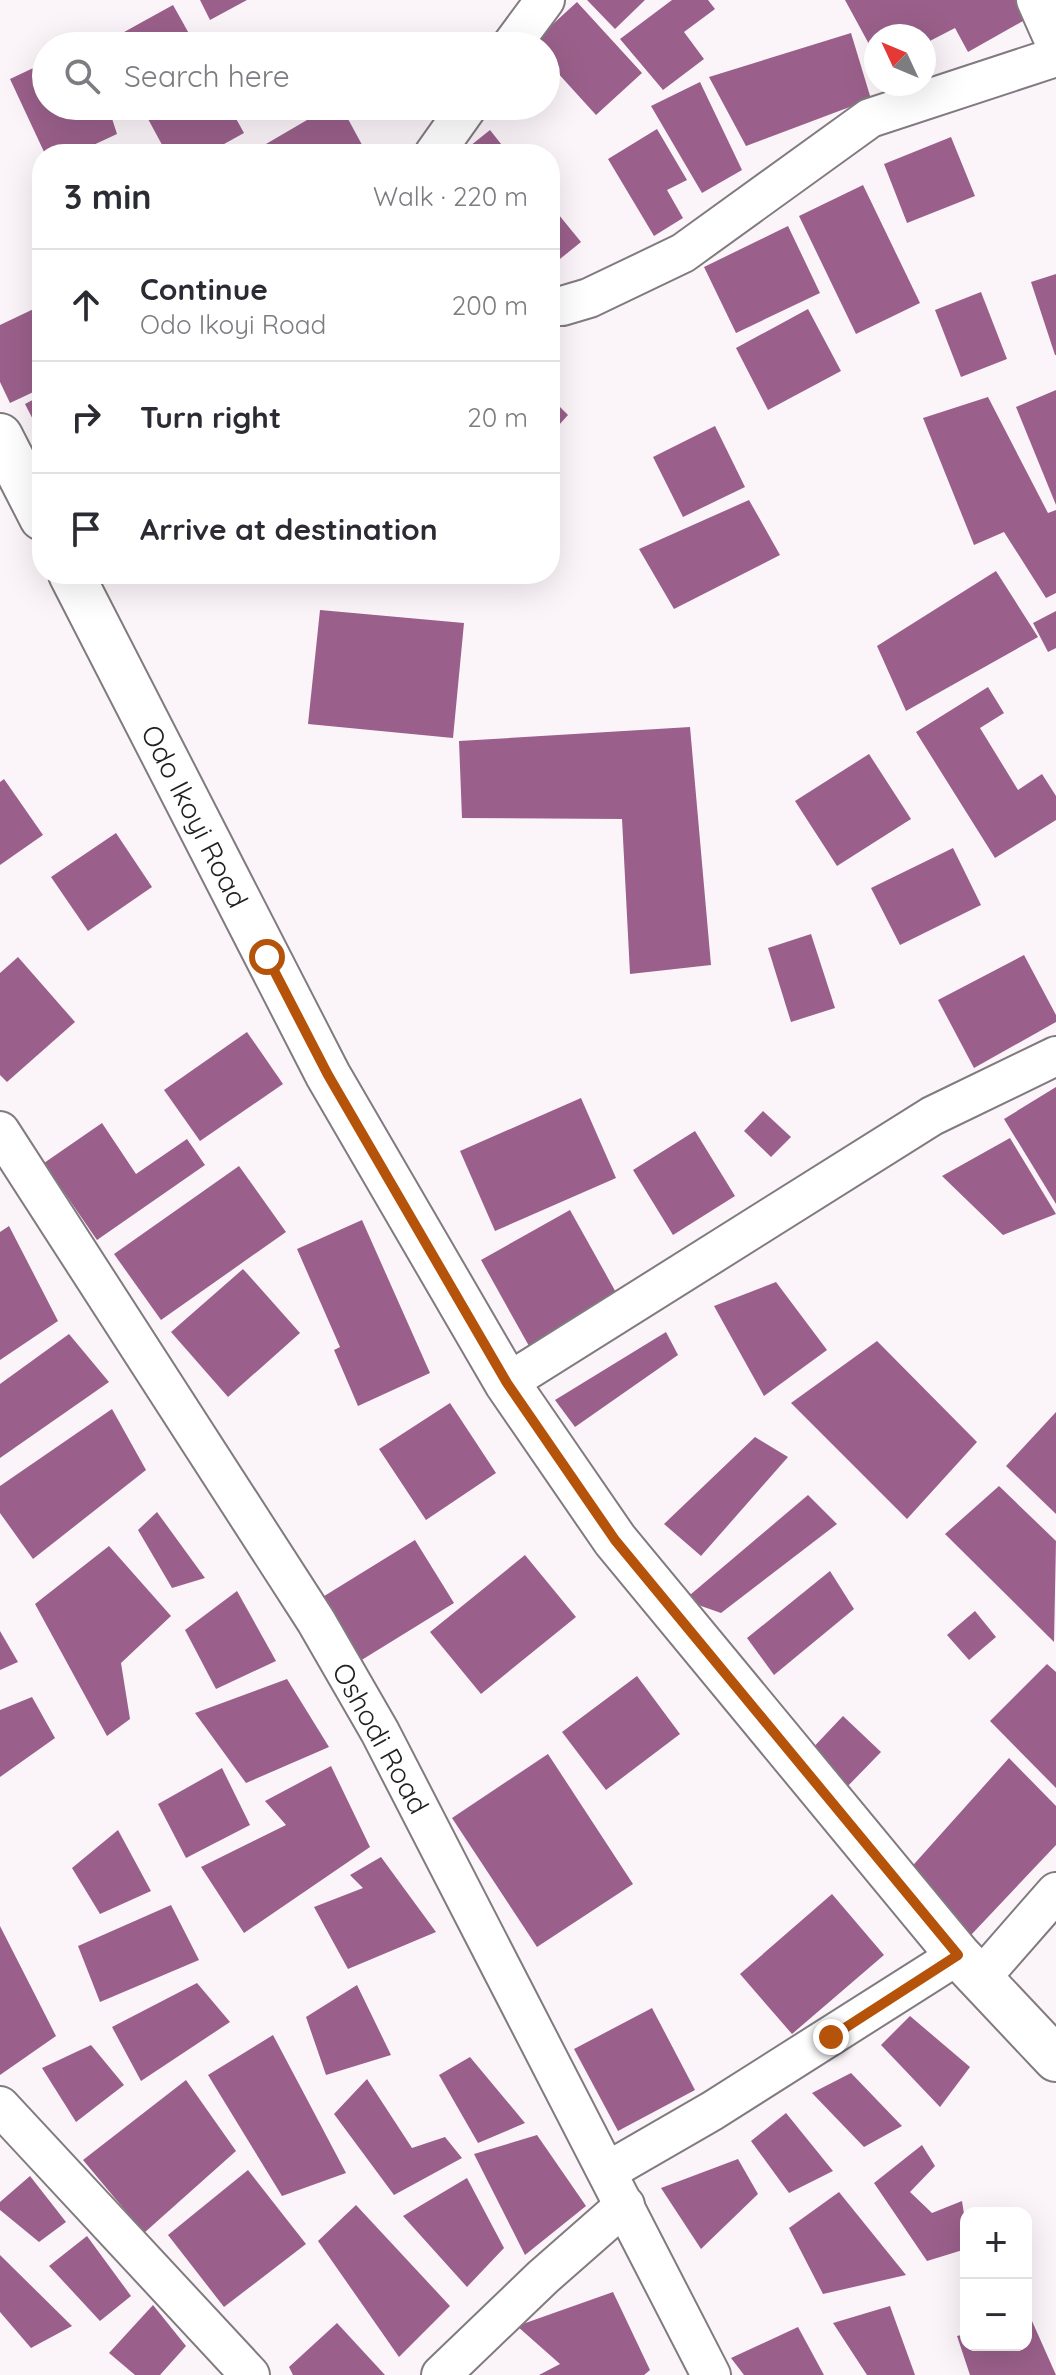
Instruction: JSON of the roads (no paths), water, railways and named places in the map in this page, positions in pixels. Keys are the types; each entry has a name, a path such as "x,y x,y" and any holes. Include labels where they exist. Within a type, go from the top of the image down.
{"main road":[{"path":"0,436 32,498"},
{"name":"Odo Ikoyi Road","path":"76,584 328,1075 507,1383 615,1540 969,1968 1056,2059"}],"street":[{"path":"521,32 545,0"},
{"path":"1036,0 1056,45"},
{"path":"560,306 589,298 683,253 870,118 1056,57"},
{"path":"441,144 458,120"},
{"path":"507,1383 932,1116 1056,1056"},
{"name":"Oshodi Road","path":"0,1131 316,1621 380,1732 711,2375"},
{"path":"608,2171 969,1968 1056,1892"},
{"path":"0,2106 250,2375"},
{"path":"441,2375 625,2205"}]}
